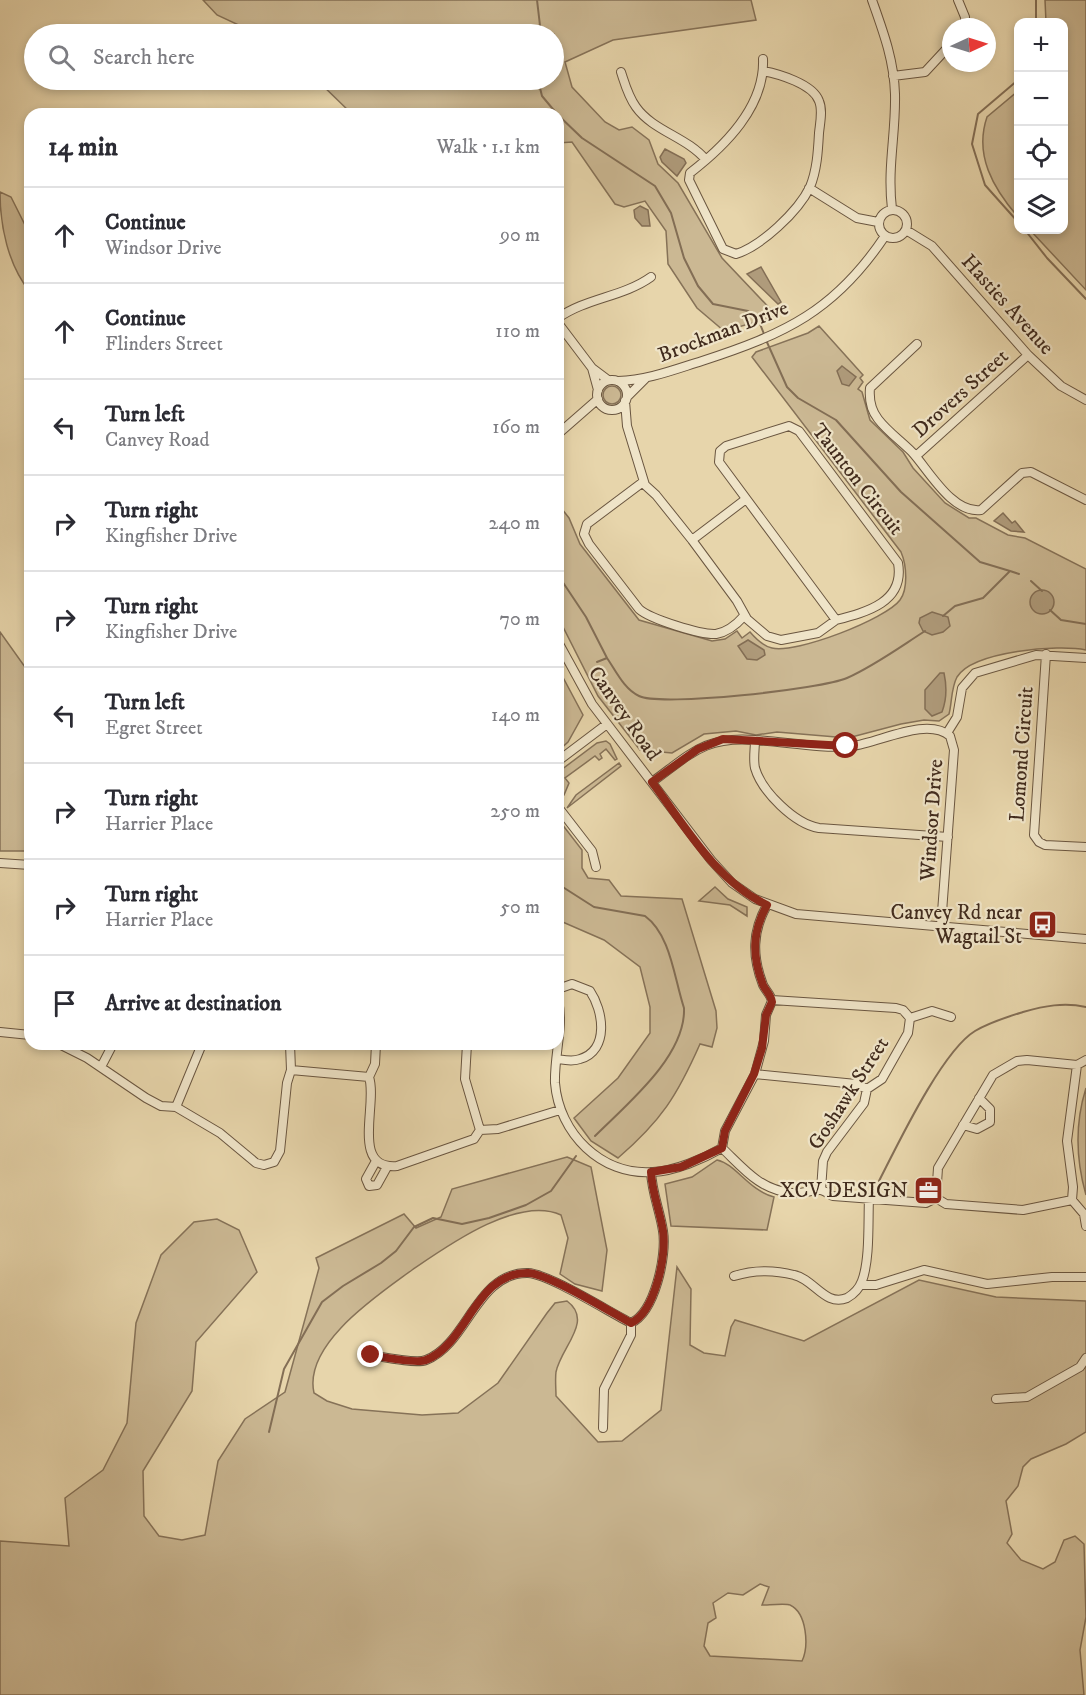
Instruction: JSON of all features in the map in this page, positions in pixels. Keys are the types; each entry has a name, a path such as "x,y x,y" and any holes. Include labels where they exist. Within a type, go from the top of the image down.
{"street":[{"path":"872,0 889,46 893,76 895,107 888,171 892,209"},
{"path":"958,0 965,18"},
{"path":"893,76 925,72 942,54"},
{"path":"763,59 764,71 750,108 737,129 690,173 688,180 723,249 731,254 744,251 770,235 809,188 817,163 821,112 819,100 811,90 764,71"},
{"path":"621,72 629,96 646,118 693,147 705,160"},
{"path":"809,188 857,218 879,222"},
{"path":"892,209 904,215 906,230 895,238 885,236 880,230 879,222 883,213 892,209"},
{"name":"Hasties Avenue","path":"906,230 932,246 1028,355 1061,386 1086,400"},
{"name":"Brockman Drive","path":"618,381 645,379 781,332 818,310 848,286 885,236"},
{"path":"564,314 633,289 651,277"},
{"path":"564,331 592,368 608,380 618,381 625,387 626,399 614,410 604,407 598,399 592,368"},
{"path":"917,344 884,372 870,388 870,394 877,418 916,456 923,469 948,496 973,510 984,507 1027,472 1036,473 1086,501"},
{"name":"Drovers Street","path":"916,456 1028,355"},
{"name":"Brockman Drive","path":"626,399 645,379"},
{"path":"598,390 608,380"},
{"path":"564,429 598,399"},
{"name":"Taunton Circuit","path":"626,399 627,426 641,467 643,482 692,540 739,603 744,616 767,636 781,640 818,633 836,620 851,617 890,598 897,587 898,566 894,554 796,428 781,427 722,450 720,464 836,620"},
{"path":"582,415 604,407"},
{"name":"Taunton Circuit","path":"614,410 627,426"},
{"path":"643,482 588,524 584,534 589,544 639,609 650,616 712,634 726,630 744,616"},
{"path":"692,540 746,499"},
{"name":"Canvey Road","path":"564,653 588,698 722,873 744,892 767,905 811,917 1086,939"},
{"name":"Lomond Circuit","path":"1046,654 1034,834 1037,840 1045,844 1086,847"},
{"name":"Lomond Circuit","path":"947,733 957,717 960,692 972,675 985,668 1023,657 1046,654 1086,658"},
{"path":"564,756 607,724"},
{"name":"Windsor Drive","path":"652,782 707,744 728,738 846,746 915,730 933,729 947,733 954,744 941,926"},
{"path":"755,740 756,771 786,811 800,822 819,828 948,837"},
{"path":"564,815 592,851 596,867"},
{"path":"0,863 24,865"},
{"path":"722,1148 725,1131 754,1074 762,1048 766,1015 772,1000 763,983 754,947 756,928 767,905"},
{"path":"557,1059 574,1061 588,1056 598,1041 602,1024 598,1006 590,991 572,984 564,987"},
{"path":"772,1000 896,1008 903,1010 910,1018 932,1011 951,1017"},
{"name":"Goshawk Street","path":"821,1190 823,1161 827,1152 864,1103 867,1089 882,1079 908,1033 910,1018"},
{"path":"0,1032 24,1034"},
{"path":"70,1050 101,1067 146,1098 164,1107 176,1107 224,1135 256,1163 271,1164 280,1151 287,1080 291,1070 290,1050"},
{"path":"101,1067 110,1050"},
{"path":"176,1107 200,1050"},
{"path":"376,1050 375,1064 369,1077 373,1091 368,1140 374,1157 387,1167 397,1166 474,1139 480,1130 465,1078 467,1050"},
{"path":"557,1050 555,1082 560,1110 574,1135 594,1155 620,1168 651,1172 681,1167 722,1148"},
{"path":"936,1198 938,1168 993,1075 1017,1061 1077,1065 1086,1060"},
{"path":"1077,1065 1067,1141 1073,1187 1072,1200 1084,1214 1086,1227"},
{"path":"291,1070 369,1077"},
{"path":"754,1074 856,1084 867,1089"},
{"path":"963,1125 977,1129 990,1122 990,1109 979,1098"},
{"path":"480,1130 498,1129 560,1110"},
{"path":"722,1148 766,1187 805,1194 821,1190 833,1196 926,1203 936,1198"},
{"path":"374,1157 366,1179 369,1186 378,1183 387,1167"},
{"path":"631,1323 640,1319 650,1301 662,1256 663,1232 652,1193 651,1172"},
{"path":"734,1276 750,1271 796,1275 829,1298 839,1300 850,1296 861,1285 865,1272 869,1198"},
{"path":"936,1198 946,1204 1023,1210 1072,1200"},
{"path":"861,1285 876,1286 924,1270 987,1284 1052,1277 1086,1277"},
{"path":"371,1355 424,1361 444,1349 492,1286 508,1278 528,1273 545,1278 631,1323"},
{"path":"603,1428 604,1389 631,1335 631,1323"},
{"path":"996,1399 1027,1397 1080,1367 1086,1358"}],"shaded area":[{"path":"203,0 751,0 756,20 613,40 565,62 572,87 605,122 619,130 632,127 649,140 658,164 678,183 722,258 777,316 724,331 697,308 668,264 666,231 645,201 624,207 615,204 572,142 564,143 564,108 346,108 327,90 564,90 564,24 236,24 217,15"},
{"path":"1045,0 1086,0 1086,290 1034,234 1068,234 1068,18 1046,18"},
{"path":"1014,94 1014,212 988,170 983,145 987,117"},
{"path":"665,149 684,159 686,163 677,176 662,162 660,157"},
{"path":"0,192 11,197 24,223 24,284 11,257 2,218"},
{"path":"640,206 648,210 650,226 642,226 635,218 634,210"},
{"path":"761,267 781,302 778,304 747,274"},
{"path":"819,326 863,375 860,378 863,382 858,389 862,392 870,420 903,452 913,468 945,503 969,518 976,518 1008,535 1025,538 1086,569 1086,650 1038,649 998,655 980,661 966,668 957,677 949,714 939,721 924,720 901,724 848,738 777,732 756,735 736,731 704,734 672,753 640,750 598,696 564,629 564,512 580,544 639,620 712,641 725,639 737,631 742,638 750,632 760,642 772,648 800,646 860,625 891,608 903,595 906,577 901,552 752,357 756,352 808,333"},
{"path":"842,366 856,377 849,386 842,384 837,371"},
{"path":"612,386 618,389 621,395 618,401 612,404 606,401 603,395 606,389"},
{"path":"1003,513 1012,523 1015,521 1024,532 1011,531 994,521"},
{"path":"1042,590 1047,591 1053,597 1053,607 1047,613 1042,614 1037,613 1031,607 1030,602 1031,597 1037,591"},
{"path":"932,612 948,617 950,626 943,632 932,635 923,631 919,623 920,618"},
{"path":"0,632 24,666 24,851 0,851"},
{"path":"748,640 764,650 765,655 757,660 747,659 738,646"},
{"path":"940,673 944,673 945,678 945,702 942,712 932,716 925,709 925,690"},
{"path":"564,679 583,715 564,746"},
{"path":"606,741 610,744 617,759 615,760 606,749 600,754 602,758 599,760 595,756 565,778 569,783 564,795 564,768 597,743"},
{"path":"619,763 621,766 567,808 576,795"},
{"path":"564,827 582,850 582,868 588,878 609,880 621,896 682,899 716,1011 717,1028 712,1047 700,1044 684,1079 666,1107 646,1132 618,1158 591,1141 574,1118 618,1078 650,1033 650,1007 640,967 604,940 564,923"},
{"path":"715,887 728,899 747,907 747,916 730,905 699,901"},
{"path":"1086,1088 1086,1195 1080,1168 1078,1141 1082,1101"},
{"path":"567,1157 591,1167 607,1250 602,1291 575,1284 560,1274 568,1238 561,1215 544,1211 524,1212 504,1217 463,1237 427,1260 346,1322 331,1339 320,1357 314,1375 314,1393 327,1401 352,1409 422,1415 458,1413 498,1383 555,1303 567,1301 574,1309 577,1326 556,1372 556,1396 598,1442 622,1441 661,1410 677,1267 691,1289 690,1345 704,1353 725,1356 731,1327 735,1320 804,1341 919,1280 996,1297 1086,1301 1086,1432 1066,1444 1031,1459 1023,1467 1018,1486 1006,1501 1012,1534 1007,1543 1021,1560 1043,1569 1055,1562 1064,1540 1075,1536 1084,1544 1086,1617 1080,1650 1084,1695 0,1695 0,1541 69,1546 65,1498 103,1470 127,1423 136,1323 161,1255 194,1222 217,1219 239,1230 257,1272 196,1342 192,1391 143,1471 144,1516 159,1536 182,1540 205,1535 218,1461 245,1419 285,1392 319,1268 316,1258 404,1214 416,1228 441,1217 452,1189","holes":["760,1584 769,1587 762,1605 788,1604 800,1615 806,1639 802,1661 710,1656 704,1646 708,1623 716,1618 713,1603 728,1593 743,1595"]},
{"path":"717,1160 730,1166 757,1189 774,1197 767,1230 671,1226 665,1184 692,1177"}],"waterway":[{"path":"537,0 540,24"},
{"path":"1036,0 1036,18"},
{"path":"1014,83 978,114 972,144 985,185 1014,218"},
{"path":"540,90 542,96 552,108"},
{"path":"564,121 582,138 655,186 671,213 684,258 698,286 713,304 748,311 760,324 764,334"},
{"path":"1028,234 1047,258 1086,299"},
{"path":"766,340 787,387 798,398 836,420 901,492 980,562 1010,571"},
{"path":"943,616 955,606 983,598 1010,571 1019,574"},
{"path":"1031,581 1042,591"},
{"path":"564,584 586,617 607,658"},
{"path":"1050,610 1061,620 1086,624"},
{"path":"597,662 607,658 625,684 639,696 653,699 677,699 742,695 807,687 847,678 925,631"},
{"path":"564,888 594,907 645,916 654,924 666,946 684,1008 682,1026 665,1061 638,1094 595,1136"},
{"path":"879,1181 935,1077 962,1042 975,1031 999,1020 1039,1008 1054,1005 1086,1007"},
{"path":"269,1432 284,1369 322,1302 396,1251 414,1227 433,1218 462,1224 489,1218 526,1205 551,1191 576,1156"}],"place":[{"name":"Canvey Rd near Wagtail St","path":"1043,924"},
{"name":"XCV DESIGN","path":"929,1190"}],"route":[{"path":"371,1355 424,1361 444,1349 492,1286 508,1278 528,1273 545,1278 631,1323 640,1319 658,1280 662,1256 663,1232 652,1193 651,1172 681,1167 722,1148 725,1131 754,1074 762,1048 766,1015 772,1002 763,983 754,947 756,928 767,905 744,892 722,873 652,782 698,749 717,740 728,738 846,746"}]}
